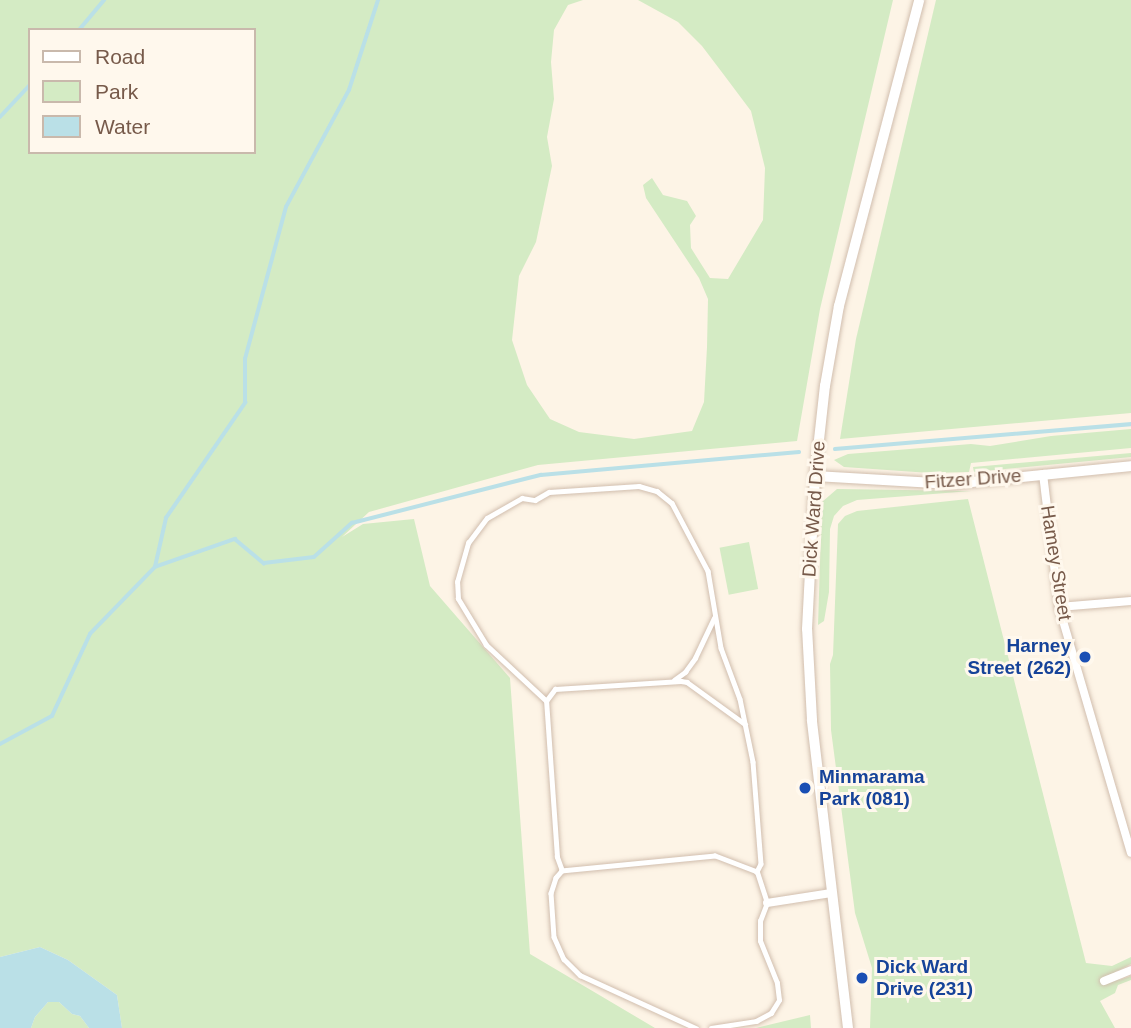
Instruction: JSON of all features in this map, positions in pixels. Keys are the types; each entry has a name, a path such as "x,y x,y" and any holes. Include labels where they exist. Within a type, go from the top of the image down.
{"street":[{"name":"Dick Ward Drive","path":"848,1028 812,720 807,629 815,476 839,306 919,0"},
{"name":"Fitzer Drive","path":"815,476 952,484 1131,466"},
{"name":"Hamey Street","path":"1043,474 1059,607 1131,853"},
{"path":"1059,607 1131,601"},
{"path":"767,903 831,893"},
{"path":"1104,981 1131,970"}],"lane":[{"path":"546,701 486,645 458,599 457,582 468,543 487,518 522,498 535,500 549,492 639,485 657,491 672,503 708,571 714,617 745,724 753,762 761,864 757,872 767,903 759,932 777,983 776,1007 756,1021 711,1028"},
{"path":"673,681 685,672 695,658 714,617"},
{"path":"562,871 557,857 546,701 555,689 687,682 745,724"},
{"path":"696,1028 580,975 564,959 554,937 551,893 556,878 562,871 715,856 757,872"}],"green space":[{"path":"0,0 583,0 568,5 554,30 551,62 554,99 547,137 552,166 536,242 519,276 512,340 527,385 550,419 579,432 634,439 692,431 704,402 707,347 708,299 699,278 646,198 643,185 652,178 663,195 687,201 696,216 690,225 691,248 710,278 728,279 763,220 765,168 751,111 724,75 702,46 678,22 638,0 893,0 820,309 797,441 538,465 369,512 342,537 363,524 414,519 430,586 510,678 530,954 655,1028 122,1028 117,995 68,960 40,947 0,957"},
{"path":"936,0 1131,0 1131,413 840,439 856,339"},
{"path":"1131,429 1131,448 971,463 969,472 930,473 844,467 834,460 848,454 971,444 990,446 1051,436"},
{"path":"1131,453 1131,457 974,472 973,467"},
{"path":"837,489 971,491 857,500 843,506 834,516 830,529 829,592 824,621 818,625 822,502"},
{"path":"968,499 1086,963 1112,966 1131,957 1131,964 1115,972 1119,980 1131,976 1131,980 1118,985 1115,993 1100,1001 1115,1028 870,1028 872,968 855,913 831,730 830,664 833,655 838,524 845,516 857,511"},
{"path":"749,542 758,589 729,595 720,548"},
{"path":"48,1002 59,1002 72,1014 80,1016 89,1028 31,1028 35,1017"},
{"path":"810,1015 811,1028 756,1028"}],"water":[{"path":"40,947 68,960 117,995 122,1028 89,1028 80,1016 72,1014 59,1002 48,1002 35,1017 31,1028 0,1028 0,957"}],"waterway":[{"path":"81,28 104,0"},
{"path":"0,744 52,716 90,634 155,567 166,518 245,403 245,359 286,207 349,90 378,0"},
{"path":"0,117 28,87"},
{"path":"835,449 1131,424"},
{"path":"155,567 235,539 264,563 314,557 352,523 541,475 799,452"}],"place":[{"name":"Harney Street (262)","path":"1085,657"},
{"name":"Minmarama Park (081)","path":"805,788"},
{"name":"Dick Ward Drive (231)","path":"862,978"}]}
